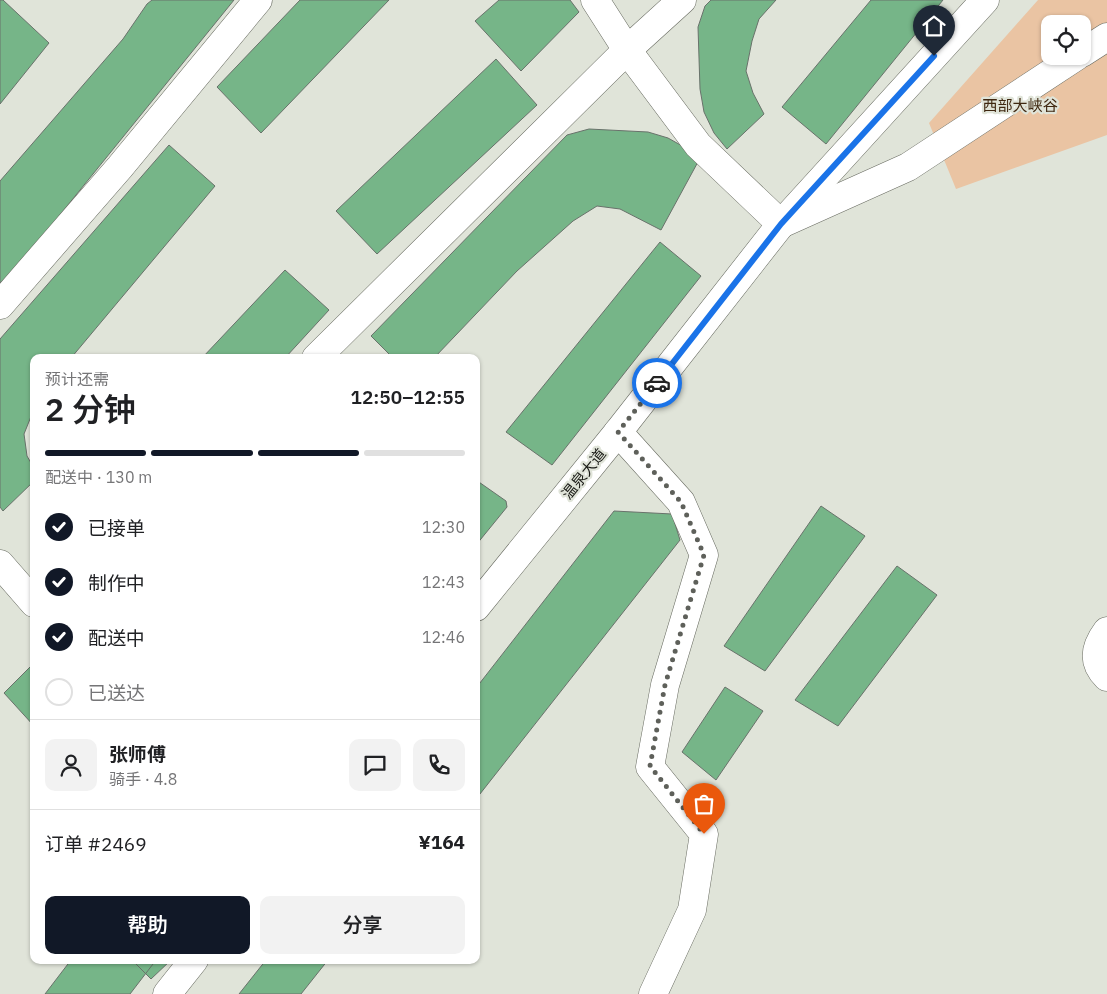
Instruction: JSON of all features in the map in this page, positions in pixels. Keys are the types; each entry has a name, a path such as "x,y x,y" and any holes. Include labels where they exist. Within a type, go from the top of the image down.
{"street":[{"path":"0,305 120,167 258,0"},
{"path":"595,0 628,50 698,145 781,224 908,167 1063,65"},
{"path":"320,354 628,50 682,0"},
{"name":"温泉大道","path":"480,602 618,432 781,224 985,0"},
{"path":"1091,47 1107,37"},
{"path":"618,432 681,502 704,555 665,685 650,766 704,834 692,910 653,994"},
{"path":"0,564 30,598"},
{"path":"1107,631 1096,650 1098,666 1107,677"},
{"path":"167,994 191,964"}],"green space":[{"name":"西部大峡谷","path":"1038,0 1107,0 1107,135 956,189 929,123"}],"building":[{"path":"0,0 3,0 49,43 0,104"},
{"path":"152,0 234,0 16,269 0,283 0,181 123,39 147,4"},
{"path":"300,0 389,0 261,133 217,87"},
{"path":"499,0 570,0 579,12 521,71 475,21"},
{"path":"711,0 776,0 759,19 746,71 753,93 764,114 727,149 714,133 704,112 700,89 698,27 705,6"},
{"path":"871,0 943,0 826,144 782,107"},
{"path":"496,59 537,105 377,254 336,211"},
{"path":"589,129 648,132 668,138 684,147 699,160 661,230 620,209 597,206 573,221 517,271 438,354 389,354 371,336 567,135"},
{"path":"169,145 215,186 74,354 30,354 30,419 24,434 27,456 30,461 30,485 3,511 0,507 0,339"},
{"path":"660,242 701,276 552,465 506,432"},
{"path":"285,270 329,310 289,354 206,354"},
{"path":"480,483 506,501 507,507 480,540"},
{"path":"821,506 865,536 765,671 724,646"},
{"path":"614,511 672,514 680,540 480,794 480,683"},
{"path":"897,566 937,595 838,726 795,700"},
{"path":"30,667 30,722 4,693"},
{"path":"725,687 763,711 716,780 682,752"},
{"path":"68,964 153,964 130,994 45,994"},
{"path":"136,964 167,964 151,979"},
{"path":"263,964 325,964 301,994 239,994"}],"way so far":[{"path":"657,383 618,432 681,502 704,555 665,685 650,766 704,834"}],"route":[{"path":"657,383 781,224 934,56"}]}
